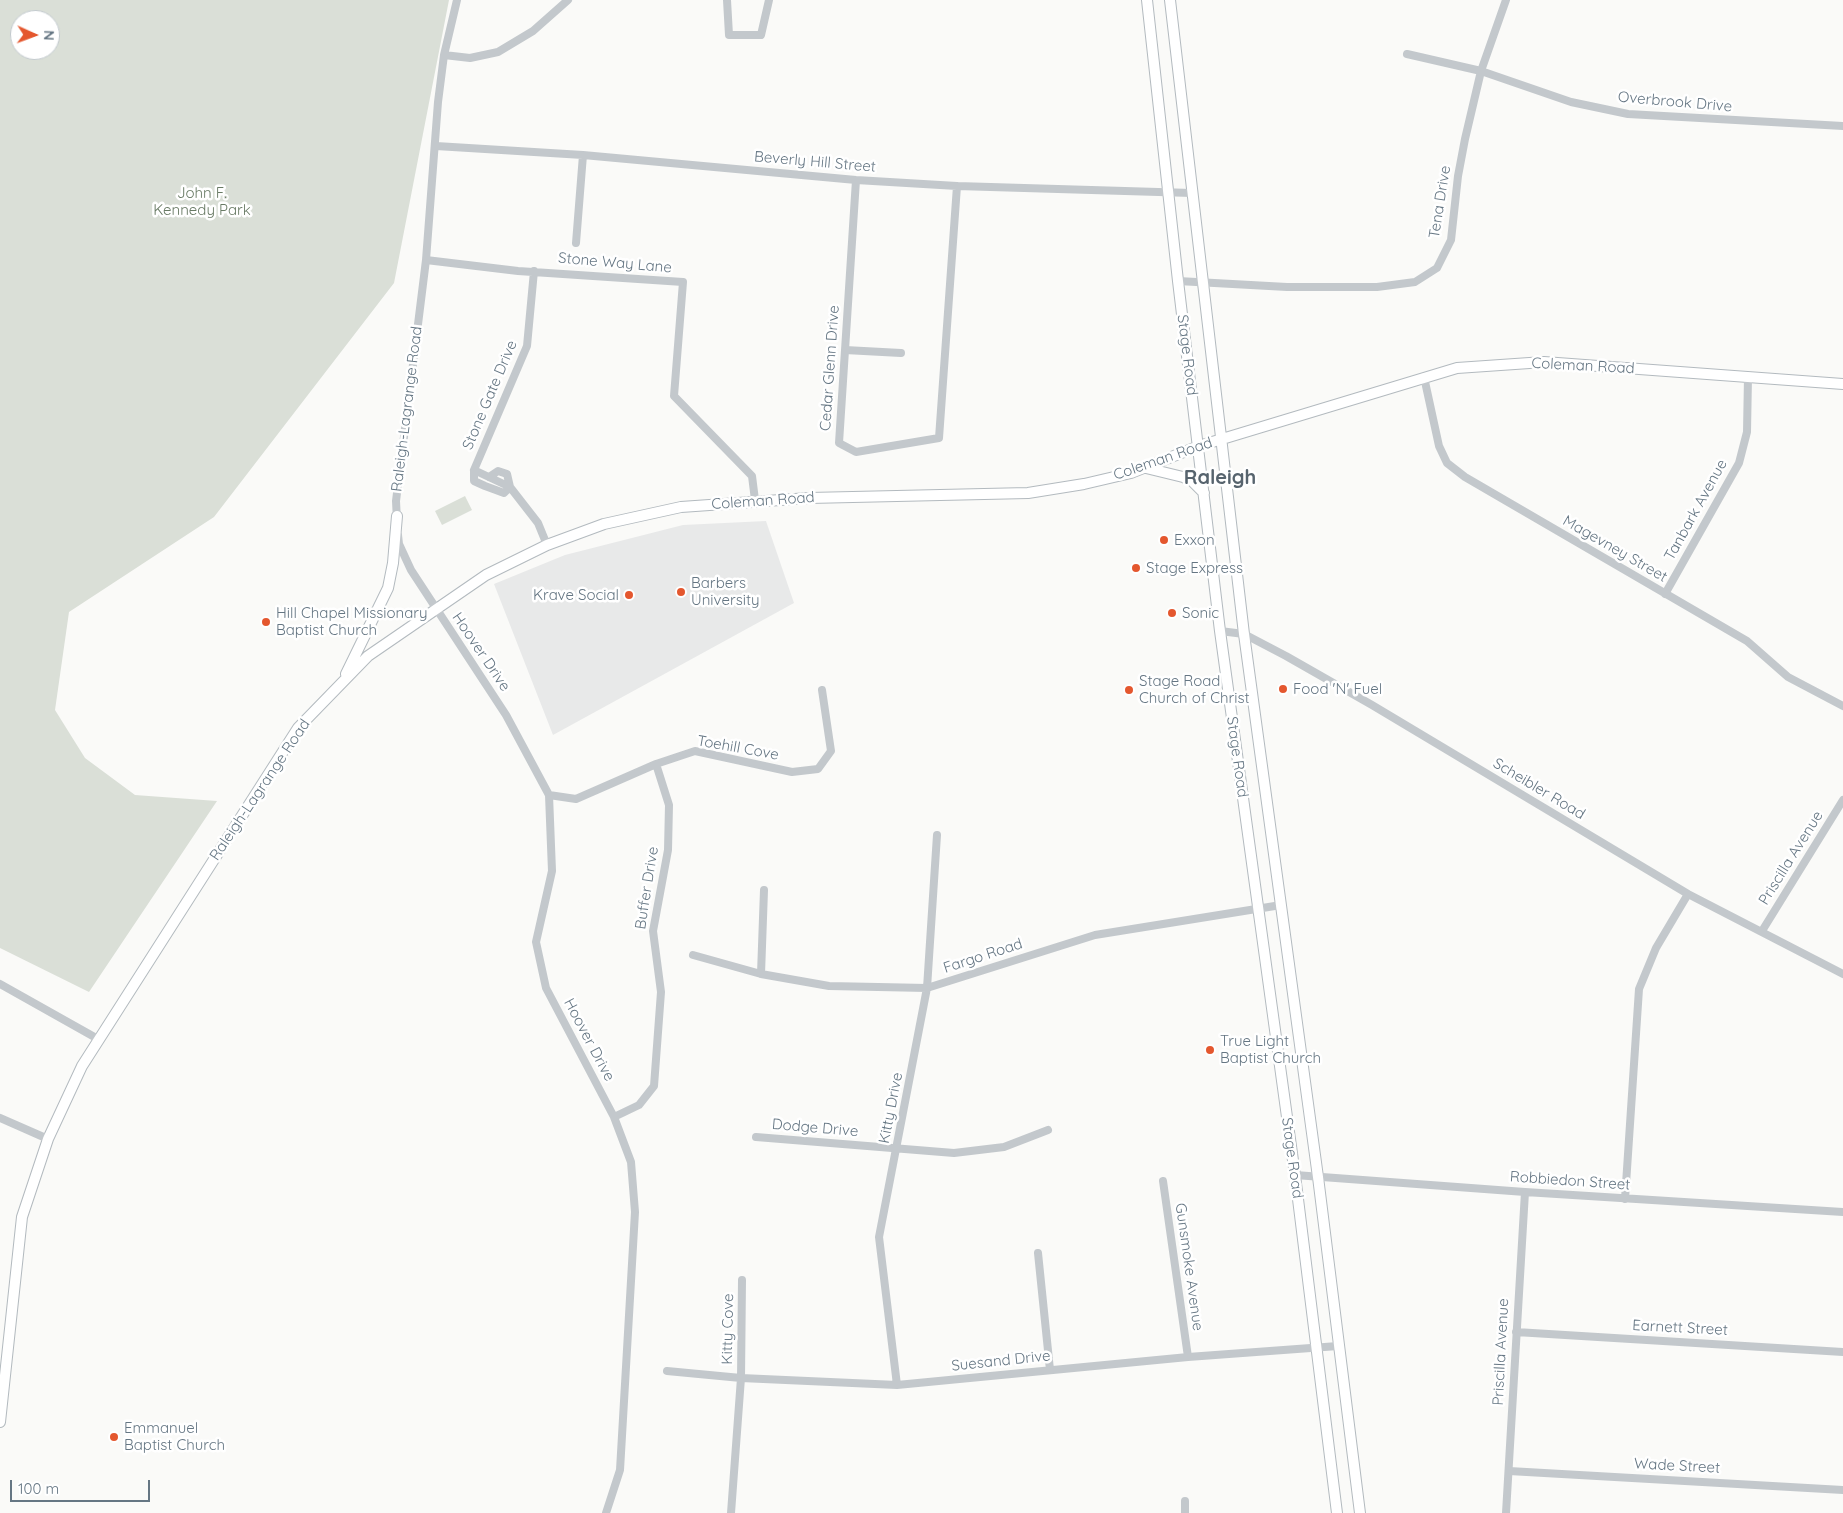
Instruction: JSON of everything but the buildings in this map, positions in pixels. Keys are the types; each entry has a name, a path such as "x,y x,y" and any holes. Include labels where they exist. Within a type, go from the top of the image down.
{"main road":[{"name":"Stage Road","path":"1147,0 1220,631 1294,1175 1337,1513"},
{"name":"Stage Road","path":"1170,0 1244,634 1318,1177 1360,1513"},
{"name":"Coleman Road","path":"435,608 486,575 547,545 604,524 681,507 755,500 1028,493 1084,484 1146,468 1199,446 1457,368 1544,362 1843,384"},
{"path":"1146,468 1183,477 1192,481 1204,493"},
{"path":"342,683 388,588 394,563 397,516"},
{"name":"Raleigh-Lagrange Road","path":"0,1422 22,1217 48,1140 82,1066 298,728 368,656 435,608"}],"street":[{"name":"Raleigh-Lagrange Road","path":"435,608 411,570 399,544 396,502 426,260 438,102 444,55 457,0"},
{"path":"444,55 470,58 498,52 533,31 568,0"},
{"path":"727,0 729,35 761,35 769,0"},
{"name":"Tena Drive","path":"1178,281 1287,287 1377,287 1415,282 1437,268 1451,240 1458,176 1481,71 1506,0"},
{"name":"Overbrook Drive","path":"1407,54 1481,71 1571,102 1628,114 1843,126"},
{"name":"Beverly Hill Street","path":"436,146 582,155 856,180 957,186 1168,194 1192,193"},
{"path":"576,243 582,155"},
{"name":"Cedar Glenn Drive","path":"856,180 839,442 856,452 939,438 957,186"},
{"path":"426,260 518,271 534,270"},
{"name":"Stone Gate Drive","path":"510,487 504,493 474,481 474,470 527,346 534,270"},
{"name":"Stone Way Lane","path":"534,270 684,282 674,396 752,476 755,500"},
{"path":"845,350 901,353"},
{"name":"Magevney Street","path":"1424,377 1439,446 1448,463 1465,477 1747,641 1788,677 1843,706"},
{"name":"Tanbark Avenue","path":"1665,594 1739,463 1748,432 1748,377"},
{"name":"Stone Gate Drive","path":"474,470 489,477 498,471 507,474 510,487 538,523 547,545"},
{"name":"Hoover Drive","path":"435,608 506,715 549,795 552,871 536,942 546,988 614,1117 631,1162 635,1212 620,1470 606,1513"},
{"name":"Scheibler Road","path":"1220,631 1244,634 1358,696 1688,894 1843,974"},
{"name":"Toehill Cove","path":"549,795 576,799 656,764 695,751 792,772 818,769 831,750 822,690"},
{"name":"Buffer Drive","path":"614,1117 639,1105 654,1086 661,992 653,931 668,850 669,814 669,805 656,764"},
{"name":"Priscilla Avenue","path":"1762,931 1843,800"},
{"name":"Kitty Drive","path":"896,1385 879,1237 927,988 937,835"},
{"path":"761,974 764,890"},
{"path":"1625,1198 1639,989 1656,948 1688,894"},
{"name":"Fargo Road","path":"693,955 761,974 829,986 927,988 1095,935 1281,906"},
{"path":"0,984 98,1039"},
{"path":"0,1118 48,1140"},
{"name":"Dodge Drive","path":"756,1137 897,1150 954,1153 1004,1147 1048,1130"},
{"name":"Robbiedon Street","path":"1294,1175 1843,1212"},
{"name":"Gunsmoke Avenue","path":"1163,1181 1188,1357"},
{"name":"Priscilla Avenue","path":"1506,1513 1525,1192"},
{"path":"1038,1253 1050,1370"},
{"name":"Kitty Cove","path":"741,1378 742,1280"},
{"name":"Earnett Street","path":"1516,1332 1843,1352"},
{"name":"Suesand Drive","path":"667,1370 741,1378 896,1385 1188,1357 1338,1346"},
{"path":"731,1513 741,1378"},
{"name":"Wade Street","path":"1508,1471 1843,1490"},
{"path":"1185,1501 1185,1513"}],"shaded area":[{"path":"766,521 794,603 553,735 494,584 565,555 683,525"}],"green space":[{"name":"John F. Kennedy Park","path":"0,0 449,0 394,283 214,517 69,612 55,710 85,758 135,795 217,801 89,992 0,948"},
{"path":"465,496 472,510 442,525 435,511"}],"place":[{"name":"Exxon","path":"1164,540"},
{"name":"Stage Express","path":"1136,568"},
{"name":"Barbers University","path":"681,592"},
{"name":"Krave Social","path":"629,595"},
{"name":"Sonic","path":"1172,613"},
{"name":"Hill Chapel Missionary Baptist Church","path":"266,622"},
{"name":"Food 'N' Fuel","path":"1283,689"},
{"name":"Stage Road Church of Christ","path":"1129,690"},
{"name":"True Light Baptist Church","path":"1210,1050"},
{"name":"Emmanuel Baptist Church","path":"114,1437"}],"district":[{"name":"Raleigh","path":"1220,478"}]}
